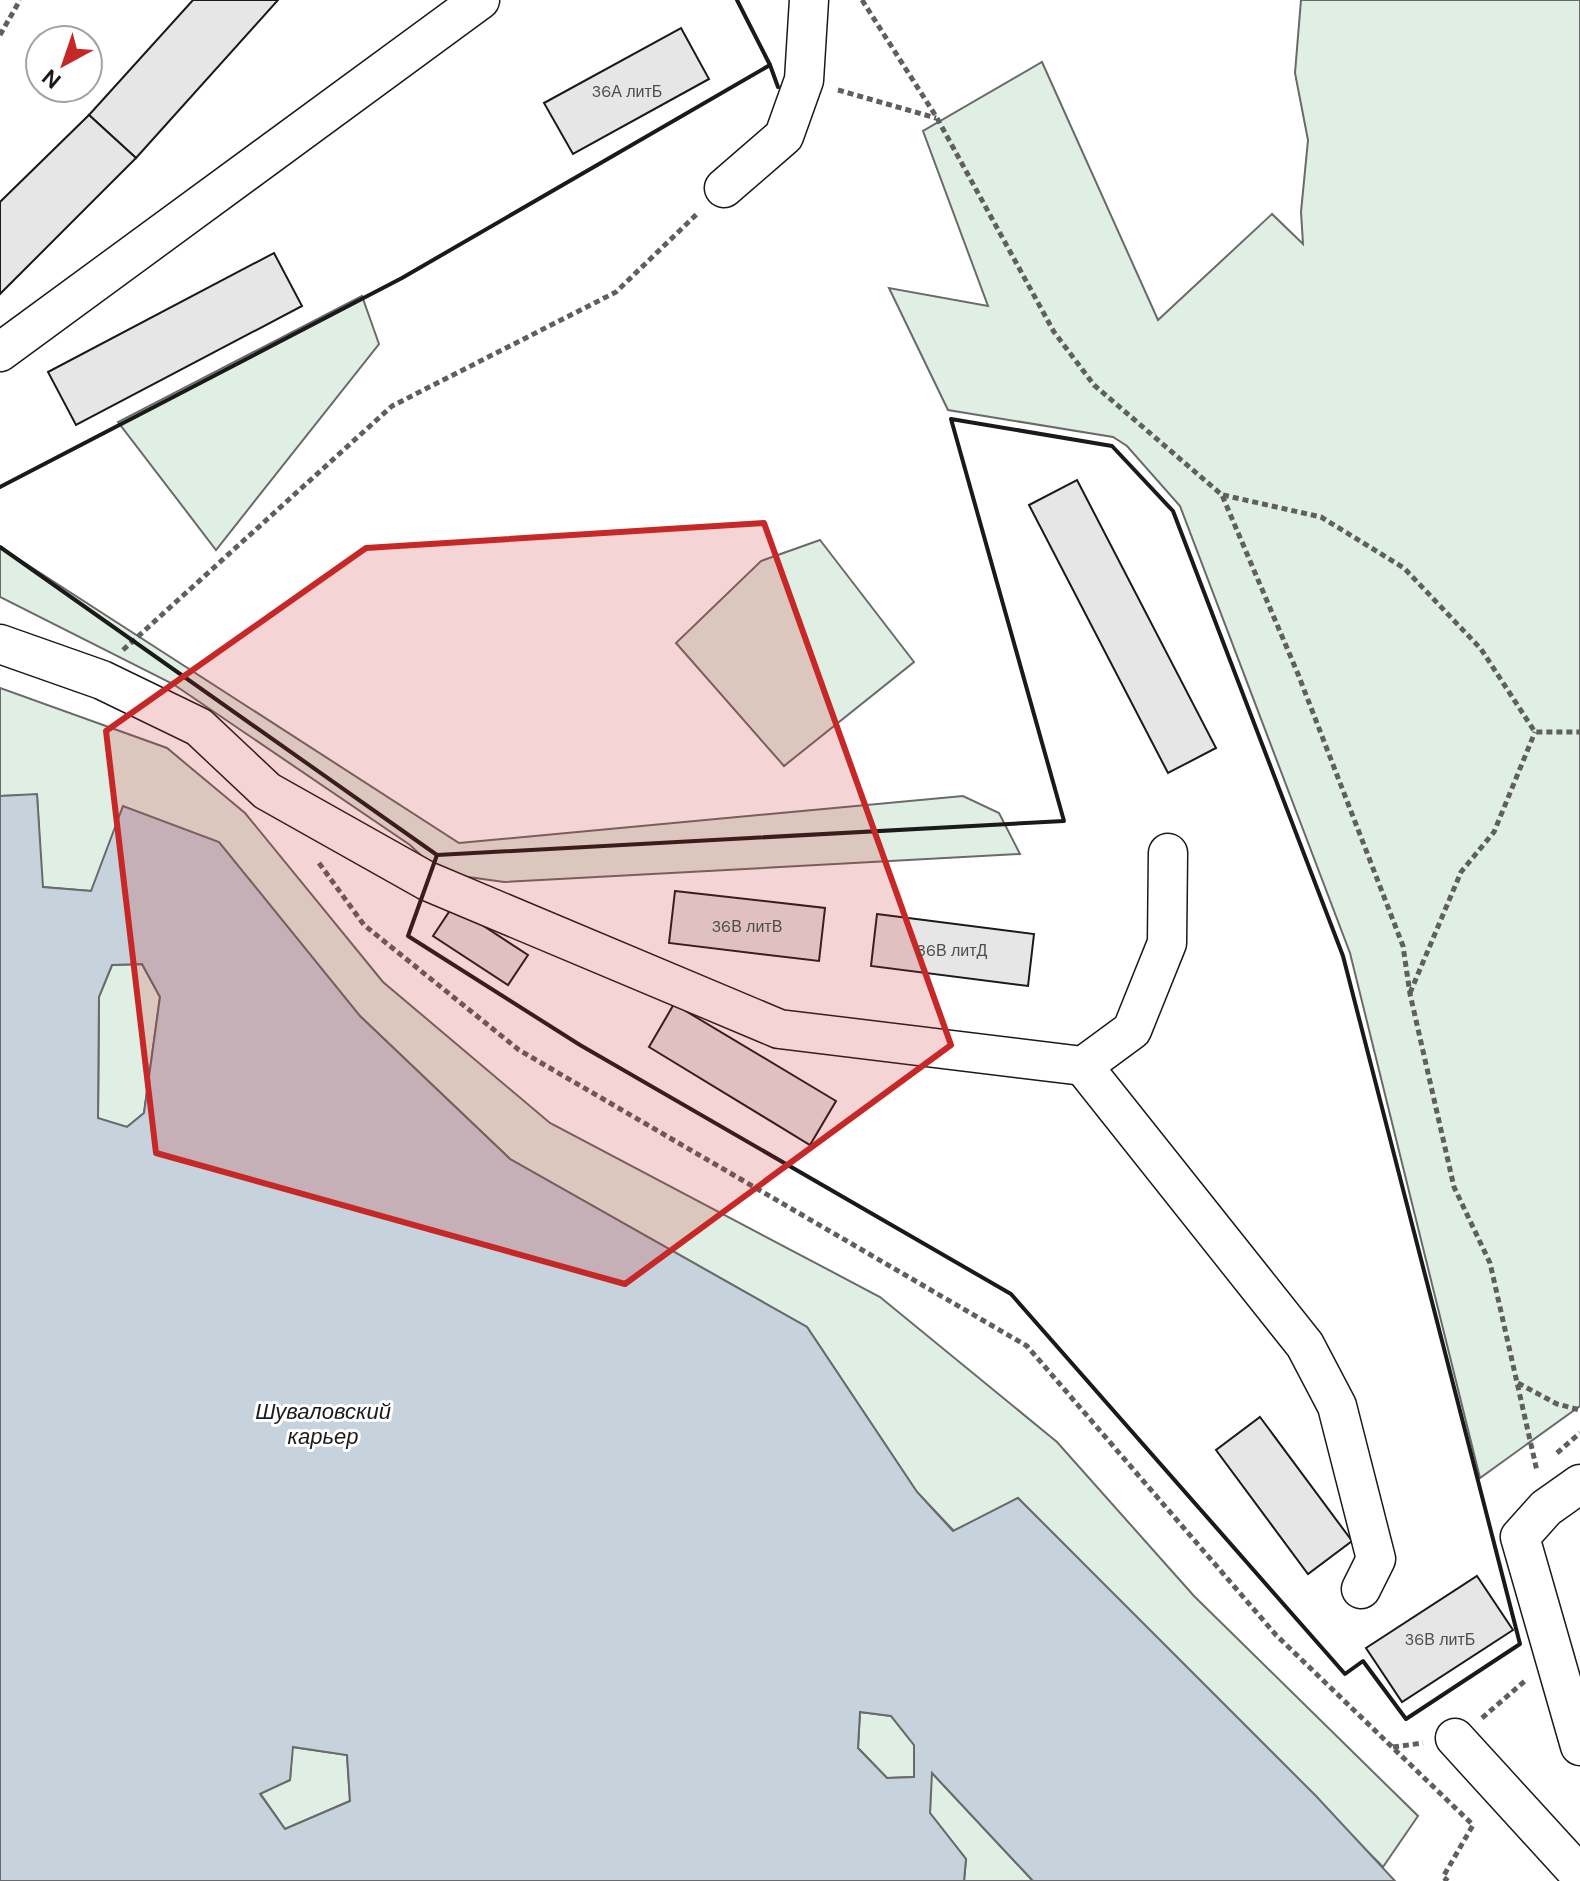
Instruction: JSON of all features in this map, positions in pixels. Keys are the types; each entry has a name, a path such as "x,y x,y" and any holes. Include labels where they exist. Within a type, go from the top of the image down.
{"lane":[{"path":"0,352 480,0"},
{"path":"724,188 784,136 804,80 809,0"},
{"path":"0,644 102,680 199,727 267,791 427,881 779,1029 1083,1066 1132,1030 1167,943 1168,853"},
{"path":"1083,1066 1305,1345 1337,1406 1376,1559 1361,1589"},
{"path":"1580,1484 1546,1508 1520,1537 1580,1746"},
{"path":"1455,1738 1580,1875"}],"path":[{"path":"0,35 20,0"},
{"path":"862,0 937,118 1054,332 1094,385 1222,495 1298,674 1403,946 1410,994 1454,1187 1490,1263 1537,1470 1532,1482 1546,1508"},
{"path":"804,80 937,118"},
{"path":"102,680 131,639 392,406 616,292 724,188"},
{"path":"1222,495 1321,517 1404,568 1481,649 1535,732"},
{"path":"1535,732 1580,732"},
{"path":"1410,994 1461,872 1494,832 1535,732"},
{"path":"311,852 364,925 519,1050 1027,1346 1276,1635 1473,1825 1443,1877 1448,1881"},
{"path":"1517,1383 1557,1404 1580,1410"}],"highlighted area":[{"path":"764,523 951,1045 625,1284 156,1153 106,731 366,548"}],"green space":[{"path":"1301,0 1580,0 1580,1406 1480,1478 1350,953 1180,506 1127,446 1113,437 948,410 889,288 988,306 923,131 1042,62 1158,320 1272,214 1303,244 1301,212 1308,140 1295,73"},
{"path":"362,296 379,344 216,550 118,422"},
{"path":"820,540 914,662 784,766 676,643 761,561"},
{"path":"0,547 459,843 963,796 999,813 1020,854 504,882 440,873 410,845 173,684 0,597"},
{"path":"0,688 167,748 245,813 383,982 550,1123 880,1297 1057,1442 1194,1596 1418,1816 1383,1867 1018,1498 954,1531 917,1492 807,1327 510,1159 360,1016 91,891 42,887 37,795 0,796"},
{"path":"142,964 160,997 144,1113 127,1127 98,1119 99,996 112,965"},
{"path":"860,1712 891,1716 914,1745 914,1777 887,1778 858,1748"},
{"path":"292,1747 347,1755 350,1801 285,1829 260,1793 290,1780"},
{"path":"931,1772 1033,1881 964,1881 966,1859 930,1813"}],"water":[{"name":"Шуваловский карьер","path":"37,794 43,887 91,891 123,806 219,842 360,1016 510,1159 807,1327 917,1492 953,1531 1018,1498 1316,1796 1395,1881 1033,1881 932,1773 930,1813 966,1859 964,1881 0,1881 0,796","holes":["142,964 160,997 144,1113 127,1127 98,1118 99,997 112,965","860,1712 891,1716 914,1745 914,1777 887,1778 858,1748","293,1747 347,1755 350,1801 285,1829 260,1794 290,1780"]}],"building":[{"path":"193,0 278,0 136,158 89,115 99,104 104,104 104,98"},
{"path":"681,28 709,79 573,154 544,103"},
{"path":"89,115 136,158 0,294 0,202"},
{"path":"274,253 302,306 76,425 48,372"},
{"path":"1077,480 1216,748 1168,773 1029,505"},
{"path":"675,891 825,908 819,961 669,943"},
{"path":"453,906 528,955 508,985 433,936"},
{"path":"877,914 1034,934 1028,986 871,966"},
{"path":"674,1004 836,1101 810,1145 649,1047"},
{"path":"1260,1417 1352,1541 1308,1574 1216,1450"},
{"path":"1477,1576 1513,1630 1402,1702 1366,1648"}],"wall":[{"path":"0,487 402,278 770,65 737,0"},
{"path":"770,65 778,87"},
{"path":"951,419 1112,446 1173,511 1343,956 1520,1644 1406,1719 1363,1661 1345,1674 1011,1294 580,1045 408,936 437,855 1064,821 951,419"},
{"path":"0,547 437,855"}]}
